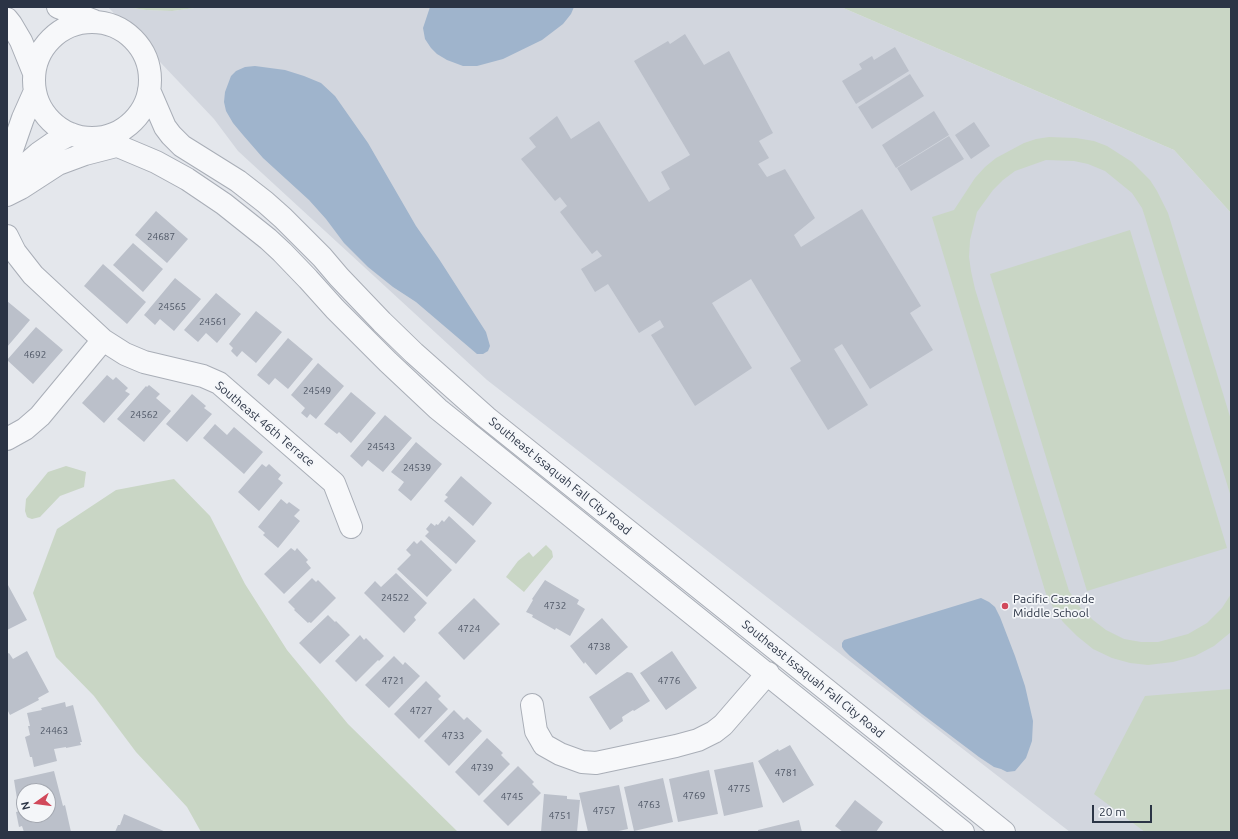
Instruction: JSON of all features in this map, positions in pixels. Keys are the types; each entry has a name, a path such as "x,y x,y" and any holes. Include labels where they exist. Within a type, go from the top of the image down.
{"street":[{"path":"7,19 21,41 40,105 48,118 60,129 80,136 104,137 119,132 140,114 148,98 151,80 148,63 141,47 128,34 113,25 95,21 58,7"},
{"path":"7,164 34,82 39,56 48,41 61,30 78,23 95,21"},
{"name":"Southeast Issaquah Fall City Road","path":"149,90 171,136 182,146 238,181 266,202 382,322 414,353 486,417 1004,832"},
{"path":"7,188 24,166 39,152 52,144 80,136"},
{"name":"Southeast Issaquah Fall City Road","path":"80,136 118,146 156,162 187,179 224,204 282,252 335,309 438,409 963,832"},
{"path":"7,195 22,188 58,164 85,154 118,146"},
{"name":"Southeast 46th Terrace","path":"7,236 15,252 33,275 103,340 125,354 144,362 204,376 219,383 334,482 351,527"},
{"path":"7,439 25,429 40,416 103,340"},
{"path":"532,705 536,731 544,745 560,754 582,762 596,763 676,746 698,740 714,732 723,725 768,674"}],"shaded area":[{"name":"Pacific Cascade Middle School","path":"108,7 172,11 202,7 841,7 1174,150 1231,213 1231,832 1070,832 487,380 238,151 214,119"}],"green space":[{"path":"126,7 202,7 172,11 146,10"},
{"path":"841,7 1231,7 1231,213 1174,150"},
{"path":"1049,137 1076,138 1094,141 1107,146 1132,162 1150,180 1168,213 1231,420 1231,497 1145,217 1142,208 1132,193 1105,171 1088,164 1074,161 1046,160 1015,171 1003,180 993,190 977,212 970,240 969,257 971,271 975,289 1069,591 1079,606 1106,630 1124,639 1141,642 1158,642 1188,634 1207,623 1222,608 1231,594 1231,632 1214,646 1195,656 1173,662 1148,665 1130,663 1112,658 1093,649 1077,636 1063,622 1053,607 1046,594 932,217 954,210 975,178 996,158 1024,143"},
{"path":"1130,230 1227,548 1087,591 990,274"},
{"path":"66,466 86,472 84,487 60,496 40,517 32,519 27,517 25,511 26,499 48,472"},
{"path":"174,479 210,516 245,584 287,650 348,724 458,832 201,832 187,807 136,752 94,696 56,657 33,593 57,529 116,490"},
{"path":"546,545 552,551 553,557 524,592 506,577 518,561 529,552 533,557"},
{"path":"1231,689 1231,832 1145,832 1094,794 1145,696"}],"water":[{"path":"430,7 574,7 571,14 563,24 542,40 503,59 477,66 463,66 447,60 437,54 425,39 423,28"},
{"path":"255,66 285,70 304,76 321,83 335,96 368,143 416,226 486,332 490,346 488,351 483,354 477,354 416,302 393,287 368,267 344,243 309,200 263,158 233,123 226,111 224,102 225,92 231,76 236,71 245,67"},
{"path":"981,598 995,607 1000,617 1025,686 1033,721 1032,741 1026,758 1015,771 1007,772 994,767 979,757 922,714 850,656 842,647 844,640"}],"building":[{"path":"685,34 704,65 729,51 773,133 759,141 769,158 758,164 767,177 785,169 815,218 794,235 801,247 862,209 921,306 910,313 933,350 870,389 842,344 834,349 868,405 828,430 790,368 801,361 751,279 712,303 752,368 695,406 651,335 664,327 660,320 639,333 608,284 595,292 581,269 602,256 597,250 592,254 560,212 567,206 560,197 555,201 521,159 536,147 529,138 557,116 571,139 599,121 649,202 670,189 661,172 690,155 634,61 668,41 670,44"},
{"path":"895,47 909,71 856,104 842,81 862,69 859,64 872,56 874,60"},
{"path":"910,74 924,96 872,129 858,107"},
{"path":"934,111 949,135 896,168 882,145"},
{"path":"974,122 990,146 971,159 955,135"},
{"path":"949,136 964,159 911,191 897,168"},
{"path":"156,211 188,239 167,263 135,235"},
{"path":"133,243 163,269 143,292 113,265"},
{"path":"103,264 146,302 127,324 84,286"},
{"path":"175,278 201,299 174,331 160,319 155,325 144,315"},
{"path":"216,293 241,314 217,343 206,333 198,342 184,330"},
{"path":"7,301 30,320 7,347"},
{"path":"256,311 282,332 256,363 242,351 237,357 231,351 233,348 229,344"},
{"path":"36,327 63,350 33,384 7,360"},
{"path":"288,338 313,359 288,389 275,378 269,385 257,375"},
{"path":"318,363 344,386 316,419 310,414 307,418 301,413 305,408 291,395"},
{"path":"107,375 113,380 116,377 128,388 125,391 130,394 104,423 82,403"},
{"path":"149,385 160,394 156,398 171,411 144,442 117,419 146,386 147,387"},
{"path":"351,392 376,413 351,443 339,432 337,434 324,424"},
{"path":"192,394 206,406 204,408 212,414 187,442 166,424"},
{"path":"385,415 412,438 383,472 368,460 362,467 350,456"},
{"path":"215,424 227,435 234,427 263,452 244,474 203,438"},
{"path":"416,442 442,464 411,501 398,490 404,482 391,472"},
{"path":"262,464 266,467 269,464 281,475 278,479 283,483 259,511 238,492"},
{"path":"461,476 492,503 473,526 444,501 448,497 445,495"},
{"path":"281,499 287,504 289,502 300,510 294,516 300,521 278,548 263,535 265,533 258,527"},
{"path":"449,516 476,541 456,564 425,536 429,532 426,529 431,523 435,526 436,524 438,525 442,520 444,522"},
{"path":"421,540 452,570 427,597 397,569 411,555 406,550 414,541 417,544"},
{"path":"291,548 295,551 297,548 308,560 306,562 311,568 284,594 264,574"},
{"path":"396,573 427,603 414,617 416,620 404,633 364,593 375,581 381,587"},
{"path":"312,578 316,582 318,580 336,598 311,623 308,623 288,602"},
{"path":"545,580 579,600 577,604 585,609 570,636 556,628 555,630 526,612 533,600 532,599"},
{"path":"8,585 27,620 7,630 7,586"},
{"path":"474,598 500,624 464,660 438,633"},
{"path":"328,615 350,635 320,664 299,643"},
{"path":"602,618 628,647 596,675 585,662 584,664 570,646"},
{"path":"360,635 364,640 366,638 384,656 356,682 335,661"},
{"path":"27,651 49,692 38,698 39,700 10,715 7,709 7,654 9,653 13,659"},
{"path":"672,651 697,688 666,710 640,673"},
{"path":"394,656 403,665 405,662 420,676 389,708 365,685"},
{"path":"627,672 632,673 650,701 622,717 623,721 610,730 589,697"},
{"path":"426,681 441,696 438,699 448,709 419,739 394,714"},
{"path":"65,702 66,707 73,705 82,742 80,742 81,745 54,749 57,761 34,767 25,737 30,735 28,726 30,726 27,713 42,710 41,708"},
{"path":"454,710 464,720 467,717 482,731 449,766 424,741"},
{"path":"487,738 503,753 501,755 510,764 479,796 455,772"},
{"path":"790,745 814,785 783,803 758,761 778,749 779,751"},
{"path":"753,762 763,807 724,816 714,770"},
{"path":"518,766 534,782 532,784 541,793 508,826 483,801"},
{"path":"709,770 718,814 678,822 669,779"},
{"path":"54,771 63,806 65,805 71,832 24,832 22,826 19,827 18,823 56,823 56,783 16,783 16,792 14,780"},
{"path":"663,778 673,822 634,831 624,787"},
{"path":"619,785 628,829 614,832 588,832 579,793"},
{"path":"544,794 567,796 567,799 580,800 577,832 541,832"},
{"path":"855,800 883,822 876,832 843,832 835,826"},
{"path":"124,814 166,832 115,832 118,825 120,825"},
{"path":"799,820 802,832 758,832 758,830"}],"place":[{"name":"Pacific Cascade Middle School","path":"1005,606"}]}
